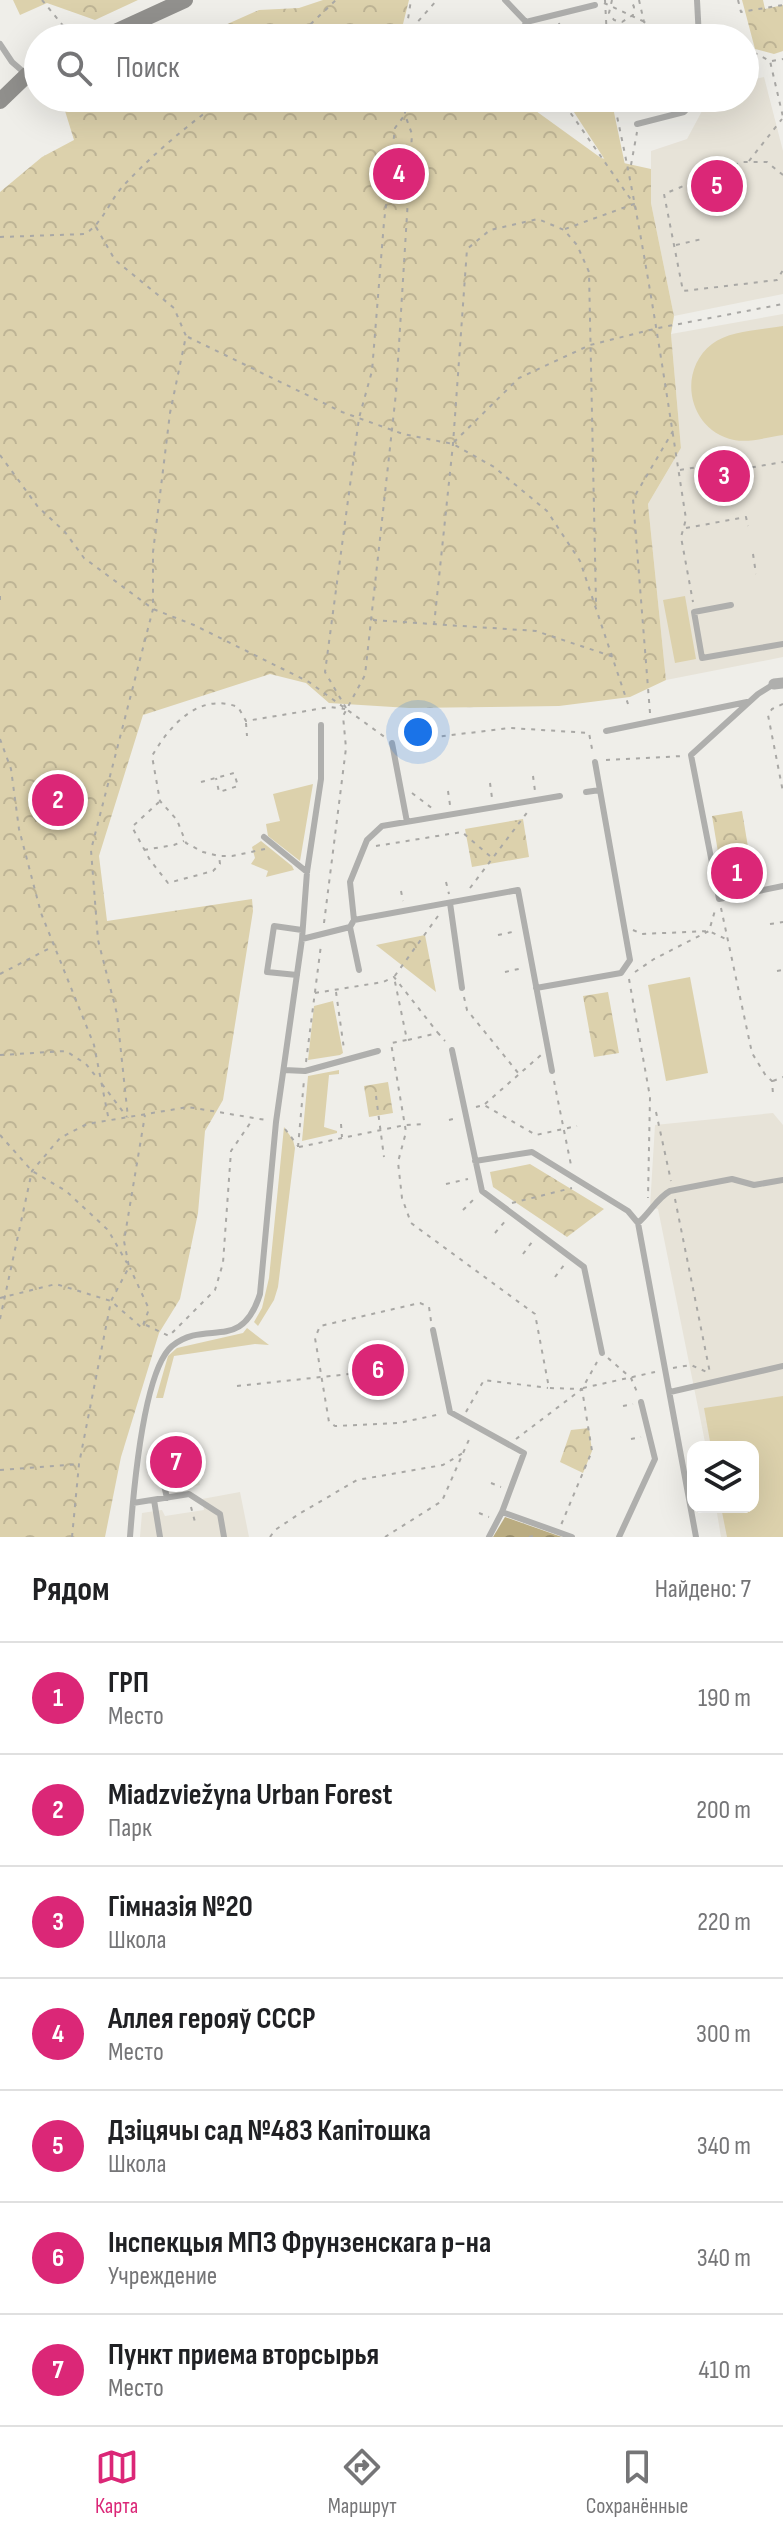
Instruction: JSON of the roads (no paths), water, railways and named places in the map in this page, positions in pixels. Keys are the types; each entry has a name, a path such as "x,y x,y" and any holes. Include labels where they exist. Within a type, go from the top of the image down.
{"main road":[{"path":"133,24 185,0"},
{"path":"0,101 24,79"}],"lane":[{"path":"505,0 526,22 595,5"},
{"path":"697,0 698,24"},
{"path":"0,44 12,62 24,68"},
{"path":"637,124 684,112"},
{"path":"731,605 694,612 702,658 783,644"},
{"path":"778,683 751,701 691,755 719,899 783,886"},
{"path":"606,731 751,701"},
{"path":"130,1537 148,1408 162,1358 174,1344 185,1339 242,1327 256,1307 263,1280 276,1122 321,779 321,725"},
{"path":"392,743 407,822"},
{"path":"536,988 621,973 630,960 595,762"},
{"path":"586,792 600,790"},
{"path":"359,970 350,882 367,840 382,826 560,796"},
{"path":"264,837 307,872"},
{"path":"302,939 352,923 518,890 552,1071"},
{"path":"450,903 462,988"},
{"path":"297,975 267,972 274,926 302,930"},
{"path":"452,1050 482,1191 584,1267 602,1353"},
{"path":"284,1070 305,1071 378,1051"},
{"path":"475,1161 532,1152 628,1211 638,1223 696,1537"},
{"path":"638,1223 647,1216 661,1195 673,1190 732,1179 754,1185 783,1180"},
{"path":"433,1330 450,1412 524,1453 489,1537"},
{"path":"670,1392 783,1366"},
{"path":"619,1537 655,1459 641,1402"},
{"path":"161,1472 167,1498"},
{"path":"163,1483 194,1476"},
{"path":"133,1503 189,1494 220,1514 224,1537"},
{"path":"154,1500 160,1537"},
{"path":"502,1512 572,1537"}],"place":[{"name":"Аллея герояў СССР","path":"399,174"},
{"name":"Дзіцячы сад №483 Капітошка","path":"717,186"},
{"name":"Гімназія №20","path":"724,476"},
{"name":"Miadzviežyna Urban Forest","path":"58,800"},
{"name":"ГРП","path":"737,873"},
{"name":"Інспекцыя МПЗ Фрунзенскага р-на","path":"378,1370"},
{"name":"Пункт приема вторсырья","path":"176,1462"}]}
